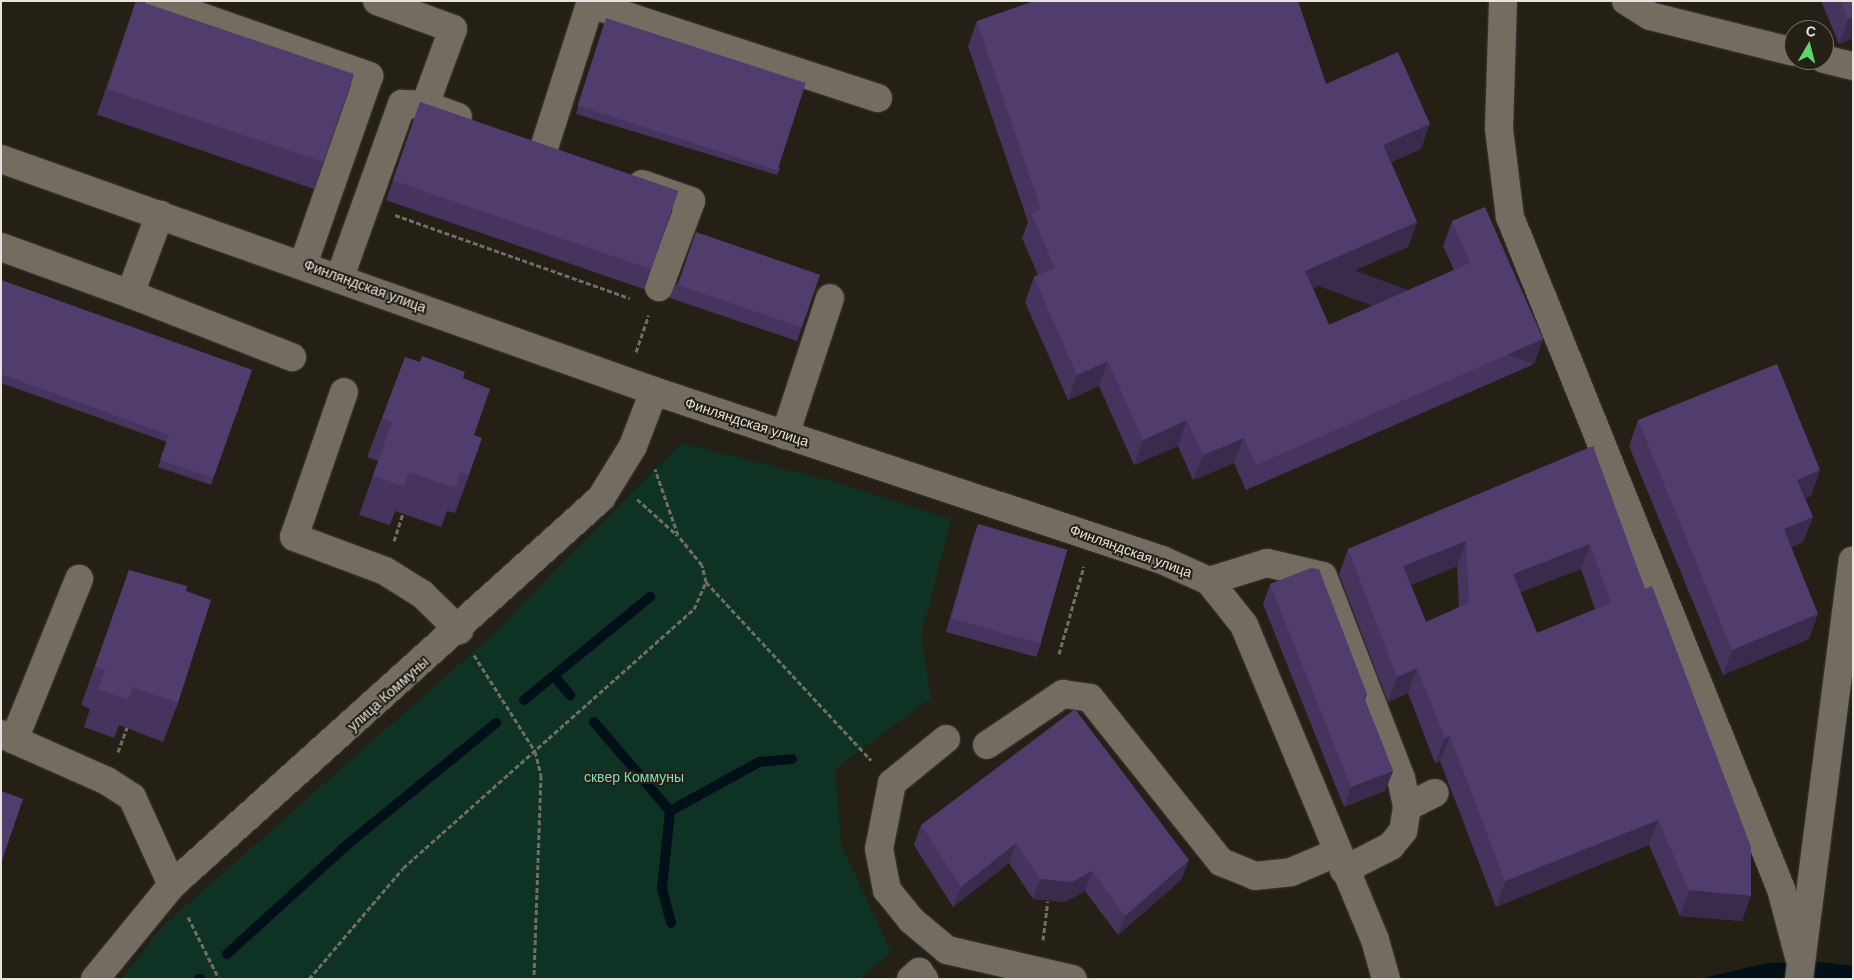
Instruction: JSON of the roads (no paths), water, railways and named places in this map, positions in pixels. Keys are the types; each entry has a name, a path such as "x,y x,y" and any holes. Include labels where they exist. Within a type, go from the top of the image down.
{"street":[{"path":"378,1 453,29 425,105"},
{"path":"1503,1 1499,129 1510,217 1780,889 1799,968"},
{"path":"1626,1 1650,16 1784,50"},
{"path":"159,2 369,76 303,264"},
{"path":"544,148 590,4 878,98"},
{"path":"1834,61 1853,66"},
{"path":"340,277 402,104 425,105 480,125"},
{"path":"517,138 572,158"},
{"name":"Финляндская улица","path":"1,159 340,277 654,391 1093,537 1209,581 1244,625 1340,861 1375,940 1386,979"},
{"path":"618,175 691,201 655,296"},
{"path":"130,294 160,214"},
{"path":"1,247 130,294 292,357"},
{"path":"785,435 830,298"},
{"name":"улица Коммуны","path":"95,979 172,884 458,630 601,498 632,446 654,391"},
{"path":"344,392 294,537 385,571 422,594 458,630"},
{"path":"1799,968 1853,560"},
{"path":"987,745 1063,694 1090,698 1222,862 1255,876 1291,872 1340,861 1391,846 1403,831 1407,807 1401,778 1323,576 1267,563 1209,581"},
{"path":"80,579 8,737 108,781 132,798 172,884"},
{"path":"946,739 892,783 879,849 887,890 911,920 947,950 1073,979"},
{"path":"1407,807 1435,793"},
{"path":"911,979 919,972 924,979"}],"waterway":[{"path":"524,700 650,597"},
{"path":"554,676 570,695"},
{"path":"594,722 670,811 662,889 671,923"},
{"path":"227,954 349,843 496,723"},
{"path":"670,811 759,762 792,759"}],"park label":[{"name":"сквер Коммуны","path":"634,777"}]}
